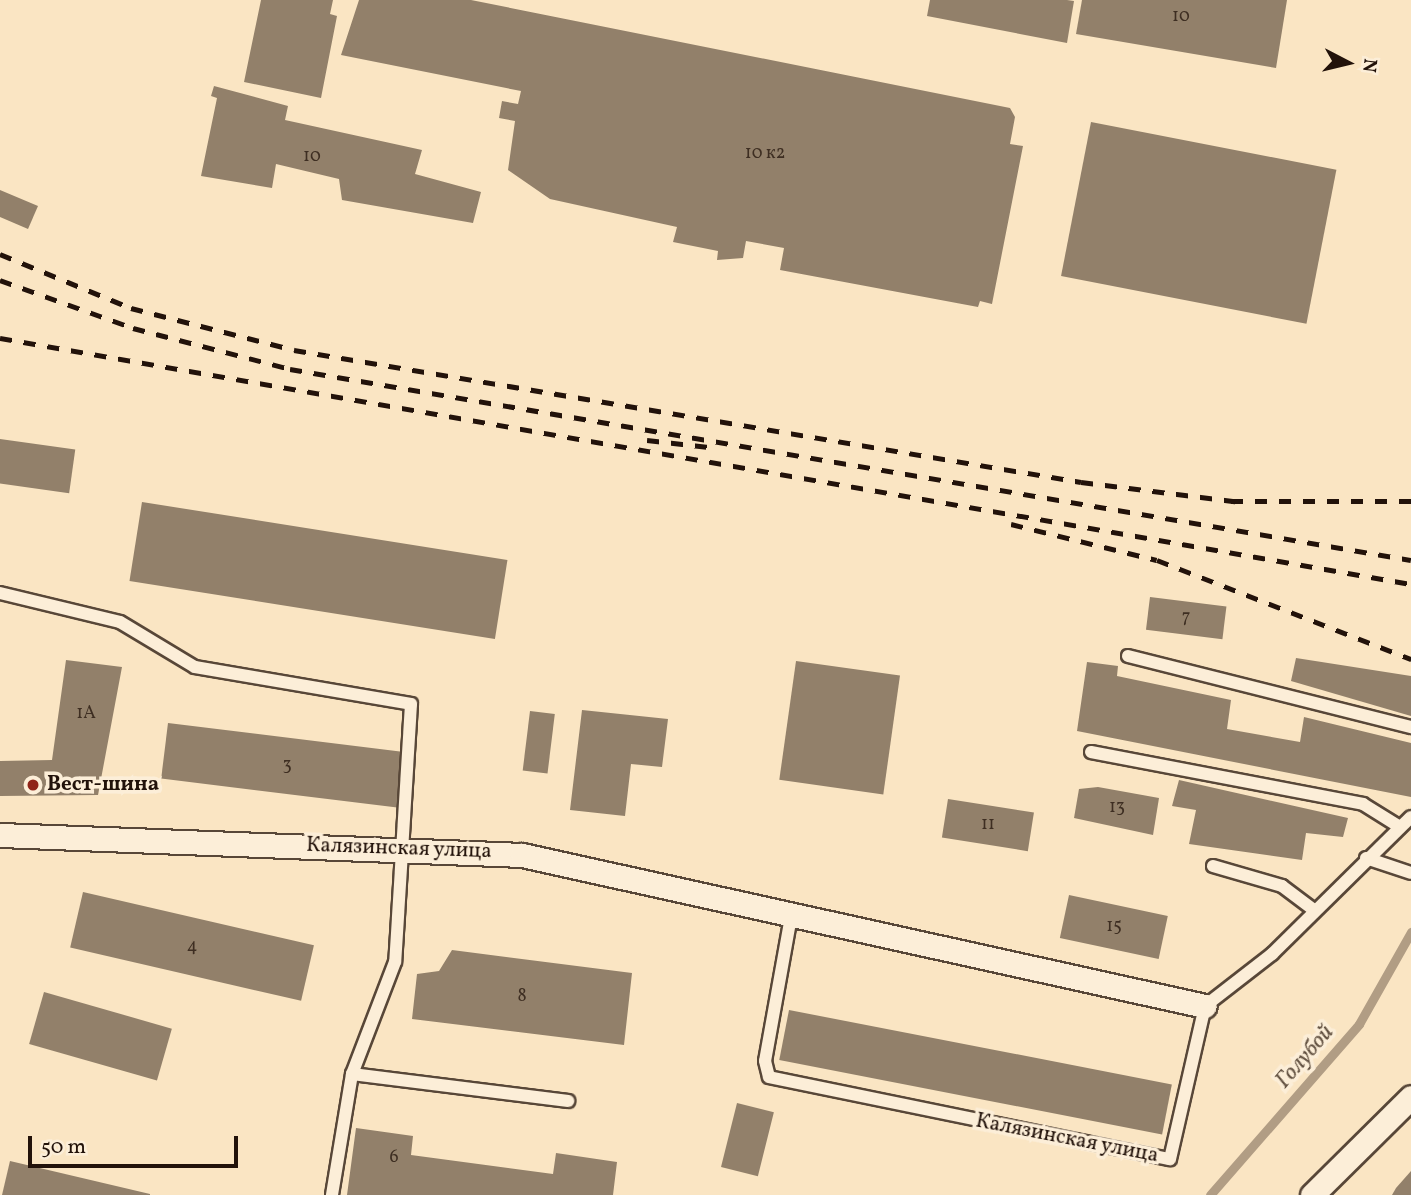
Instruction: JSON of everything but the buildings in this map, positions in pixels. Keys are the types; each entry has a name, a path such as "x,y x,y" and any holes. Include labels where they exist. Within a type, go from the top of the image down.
{"street":[{"name":"Калязинская улица","path":"0,835 403,848 522,855 793,910 1205,1006"},
{"path":"1312,1195 1411,1097"}],"lane":[{"path":"0,593 120,622 195,667 411,704 395,962 352,1074 332,1195"},
{"path":"1128,656 1411,727"},
{"path":"1091,752 1363,804 1397,825"},
{"path":"1205,1006 1272,954 1397,825 1411,817"},
{"path":"1366,858 1411,873"},
{"path":"1213,866 1282,886 1314,910"},
{"name":"Калязинская улица","path":"793,910 765,1061 769,1077 785,1084 1170,1159 1205,1006"},
{"path":"352,1074 568,1101"}],"waterway":[{"name":"Голубой","path":"1210,1195 1359,1024 1411,932"}],"railway":[{"path":"0,254 131,308 294,350 1081,482 1241,502"},
{"path":"0,280 133,328 290,369 1411,560"},
{"path":"0,338 1411,584"},
{"path":"647,440 709,447"},
{"path":"1231,501 1411,501"},
{"path":"1011,524 1157,560 1411,659"}],"place":[{"name":"Вест-шина","path":"33,785"}]}
